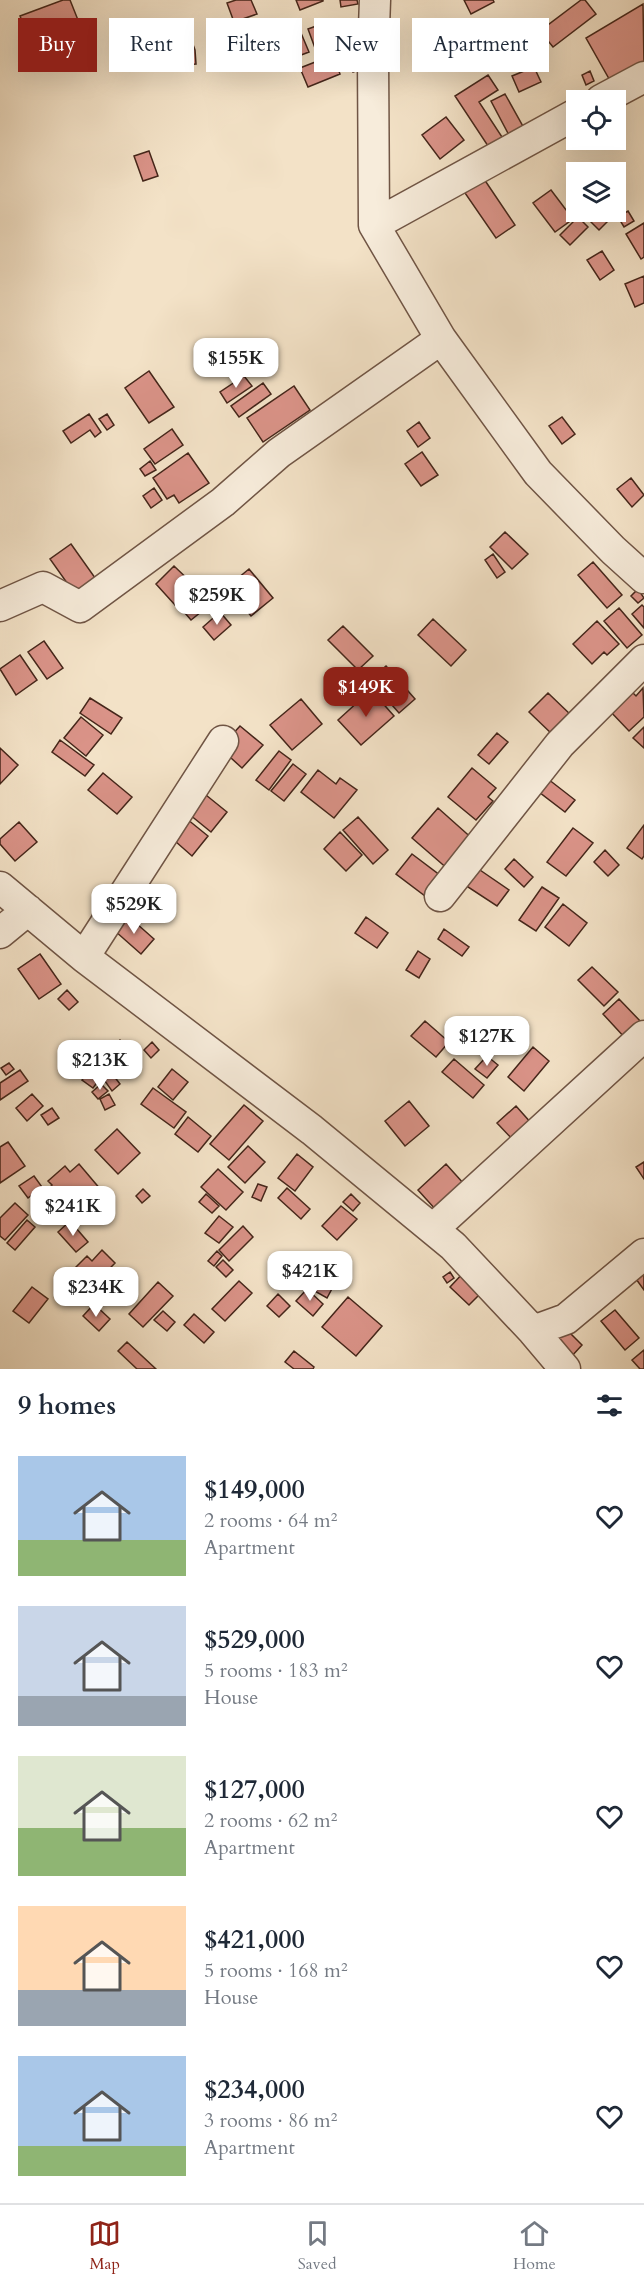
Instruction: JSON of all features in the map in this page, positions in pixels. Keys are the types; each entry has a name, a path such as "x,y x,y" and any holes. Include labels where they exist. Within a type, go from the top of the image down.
{"street":[{"path":"375,0 374,225 441,339 538,473 644,579"},
{"path":"620,90 644,77"},
{"path":"374,225 566,119"},
{"path":"0,606 43,587 80,607 223,502 279,453 441,339"},
{"path":"440,896 560,744 644,660"},
{"path":"84,957 223,741"},
{"path":"0,887 84,957 312,1130 434,1229 533,1331 565,1369"},
{"path":"0,933 28,910"},
{"path":"434,1229 644,1036"},
{"path":"533,1331 566,1319 644,1254"}],"building":[{"path":"63,0 70,0 77,18 21,18 20,16"},
{"path":"236,0 251,0 257,14 246,18 233,18 227,3"},
{"path":"296,0 323,0 323,1 300,10"},
{"path":"340,0 357,0 358,4 341,7"},
{"path":"464,0 493,0 494,2 471,14"},
{"path":"581,0 585,0 596,14 553,47 549,42 549,24"},
{"path":"643,4 644,66 612,84 586,38"},
{"path":"314,27 314,45 308,29"},
{"path":"302,35 309,52 302,55"},
{"path":"314,62 314,72 339,72 340,74 308,87 302,67"},
{"path":"590,71 594,81 586,85 582,75"},
{"path":"522,72 536,72 541,82 519,92 512,76"},
{"path":"488,75 498,90 479,102 504,140 490,149 455,96"},
{"path":"505,94 525,130 510,137 491,101"},
{"path":"446,117 464,140 440,159 422,135"},
{"path":"149,151 158,176 143,181 134,156"},
{"path":"484,179 515,225 496,238 465,193"},
{"path":"551,190 566,210 566,222 569,222 555,232 533,203"},
{"path":"628,211 634,221 624,227 621,222 626,222"},
{"path":"573,222 583,222 588,227 570,245 560,235"},
{"path":"591,222 607,222 599,230"},
{"path":"644,223 644,257 641,259 626,234"},
{"path":"602,251 614,270 600,280 587,260"},
{"path":"644,276 644,303 635,307 625,284"},
{"path":"149,371 174,407 149,423 125,388"},
{"path":"244,376 252,386 227,403 220,392"},
{"path":"263,383 271,394 239,417 231,406"},
{"path":"294,386 310,410 263,442 247,418"},
{"path":"89,414 101,432 95,437 90,430 71,443 63,431"},
{"path":"107,414 114,425 107,430 99,419"},
{"path":"562,417 575,434 562,444 549,426"},
{"path":"419,422 430,438 418,447 407,431"},
{"path":"172,429 183,445 155,464 144,449"},
{"path":"422,452 438,475 421,486 405,464"},
{"path":"188,453 209,483 179,503 174,495 167,499 153,478"},
{"path":"150,461 156,470 145,476 140,469"},
{"path":"631,478 644,495 632,507 617,489"},
{"path":"154,488 162,500 151,508 143,496"},
{"path":"505,532 528,554 512,569 490,547"},
{"path":"71,544 98,582 77,597 50,559"},
{"path":"493,554 505,572 497,578 485,560"},
{"path":"593,562 622,595 607,608 578,575"},
{"path":"174,566 195,586 175,605 156,584"},
{"path":"249,569 273,598 251,616 227,587"},
{"path":"638,589 644,598 638,603 631,596"},
{"path":"199,590 211,604 191,620 179,606"},
{"path":"642,605 644,607 644,628 632,614"},
{"path":"619,608 642,635 627,648 604,621"},
{"path":"220,612 231,625 214,640 203,627"},
{"path":"433,619 466,650 451,666 418,635"},
{"path":"597,621 619,644 607,655 604,652 592,664 573,644"},
{"path":"343,626 373,656 358,670 328,640"},
{"path":"44,641 63,668 47,679 28,652"},
{"path":"20,655 37,680 16,695 0,669"},
{"path":"386,666 415,699 399,713 370,680"},
{"path":"643,688 644,717 629,731 609,710 630,690 636,696"},
{"path":"371,690 394,716 361,745 338,720"},
{"path":"548,693 573,717 554,736 529,712"},
{"path":"90,698 122,718 111,734 80,713"},
{"path":"301,699 322,724 292,750 270,725"},
{"path":"81,717 103,735 86,756 64,738"},
{"path":"240,726 263,745 242,768 220,748"},
{"path":"644,727 644,748 633,738"},
{"path":"497,733 508,742 489,764 478,755"},
{"path":"60,740 94,765 85,776 52,752"},
{"path":"0,748 18,765 0,784"},
{"path":"279,751 291,760 269,790 256,780"},
{"path":"293,764 306,774 284,801 271,791"},
{"path":"472,768 496,788 488,797 493,801 476,820 448,797"},
{"path":"318,770 336,784 340,778 357,790 334,818 301,792"},
{"path":"103,773 132,797 117,814 88,790"},
{"path":"548,779 575,800 565,812 539,792"},
{"path":"201,791 227,812 211,832 184,810"},
{"path":"438,808 475,841 449,870 412,838"},
{"path":"182,815 208,836 192,856 167,834"},
{"path":"358,817 388,850 373,864 343,830"},
{"path":"19,822 37,842 15,861 0,844 0,839"},
{"path":"644,825 644,856 642,859 627,848"},
{"path":"573,828 593,843 566,876 547,862"},
{"path":"340,832 362,855 346,871 324,849"},
{"path":"605,850 619,865 608,876 594,862"},
{"path":"412,854 441,876 425,896 396,874"},
{"path":"514,859 533,877 524,887 505,869"},
{"path":"477,868 509,890 497,906 465,885"},
{"path":"542,887 559,898 536,931 519,920"},
{"path":"563,904 587,923 569,946 545,927"},
{"path":"128,916 154,939 141,954 115,931"},
{"path":"366,917 388,933 377,948 355,933"},
{"path":"444,929 469,947 462,956 438,939"},
{"path":"418,951 430,959 419,978 406,970"},
{"path":"40,954 61,984 39,999 18,969"},
{"path":"592,967 618,992 604,1006 578,980"},
{"path":"67,990 78,1002 69,1010 58,999"},
{"path":"619,999 643,1024 626,1039 603,1014"},
{"path":"425,1021 449,1042 436,1057 411,1036"},
{"path":"120,1040 139,1056 131,1065 112,1049"},
{"path":"152,1042 159,1050 151,1058 144,1050"},
{"path":"533,1047 549,1061 524,1091 508,1077"},
{"path":"487,1056 498,1065 487,1078 475,1069"},
{"path":"454,1059 484,1085 473,1098 442,1072"},
{"path":"9,1063 14,1069 6,1075 1,1068"},
{"path":"172,1069 188,1082 173,1100 158,1087"},
{"path":"20,1070 28,1081 0,1100 0,1083"},
{"path":"110,1071 120,1084 112,1091 102,1077"},
{"path":"88,1072 99,1080 93,1088 82,1080"},
{"path":"101,1084 108,1091 98,1099 92,1092"},
{"path":"153,1088 186,1112 174,1128 141,1104"},
{"path":"32,1094 43,1106 27,1121 16,1108"},
{"path":"109,1094 115,1105 105,1110 100,1099"},
{"path":"409,1101 429,1126 405,1146 385,1121"},
{"path":"244,1105 263,1121 229,1160 210,1144"},
{"path":"516,1106 532,1124 514,1141 497,1123"},
{"path":"52,1108 59,1118 48,1125 41,1115"},
{"path":"188,1117 211,1136 198,1152 175,1134"},
{"path":"117,1129 140,1153 118,1174 95,1150"},
{"path":"8,1142 25,1166 0,1183 0,1147"},
{"path":"248,1146 265,1162 245,1183 228,1167"},
{"path":"297,1154 313,1167 295,1191 278,1178"},
{"path":"644,1162 644,1179 636,1167"},
{"path":"79,1164 101,1190 69,1218 46,1191 52,1185 48,1181 65,1166 70,1172"},
{"path":"446,1164 464,1184 436,1210 418,1190"},
{"path":"218,1169 243,1192 226,1210 201,1187"},
{"path":"34,1176 42,1187 28,1198 19,1186"},
{"path":"258,1184 267,1187 261,1201 252,1197"},
{"path":"287,1188 310,1209 301,1219 278,1198"},
{"path":"143,1189 150,1196 142,1203 136,1196"},
{"path":"206,1194 219,1206 212,1213 199,1202"},
{"path":"351,1194 360,1203 353,1211 343,1202"},
{"path":"15,1203 28,1215 5,1240 0,1236 0,1218"},
{"path":"341,1206 357,1219 337,1240 322,1226"},
{"path":"219,1216 233,1227 219,1243 205,1233"},
{"path":"27,1220 35,1227 15,1250 7,1243"},
{"path":"70,1221 88,1242 76,1252 58,1232"},
{"path":"243,1226 253,1237 229,1261 219,1250"},
{"path":"102,1250 115,1263 85,1294 71,1282 79,1274 74,1269 87,1256 92,1261"},
{"path":"217,1251 222,1256 214,1266 208,1261"},
{"path":"223,1260 233,1270 226,1277 216,1267"},
{"path":"305,1267 335,1283 327,1298 297,1281"},
{"path":"465,1271 484,1290 469,1305 450,1287"},
{"path":"450,1272 454,1278 447,1283 443,1277"},
{"path":"644,1274 644,1290 636,1279"},
{"path":"239,1281 252,1293 225,1321 212,1309"},
{"path":"158,1282 173,1296 143,1327 129,1314"},
{"path":"32,1287 48,1299 29,1323 13,1311"},
{"path":"307,1289 323,1304 313,1316 296,1301"},
{"path":"278,1294 290,1306 279,1317 267,1306"},
{"path":"348,1297 382,1326 356,1356 322,1327"},
{"path":"94,1304 110,1319 99,1331 83,1316"},
{"path":"615,1310 639,1338 625,1350 601,1321"},
{"path":"163,1311 175,1322 167,1331 154,1320"},
{"path":"194,1314 214,1332 204,1343 184,1325"},
{"path":"567,1330 582,1345 571,1357 555,1341"},
{"path":"127,1342 156,1369 137,1369 118,1351"},
{"path":"644,1350 644,1369 640,1369 632,1360"},
{"path":"294,1351 314,1367 313,1369 294,1369 285,1362"}]}
